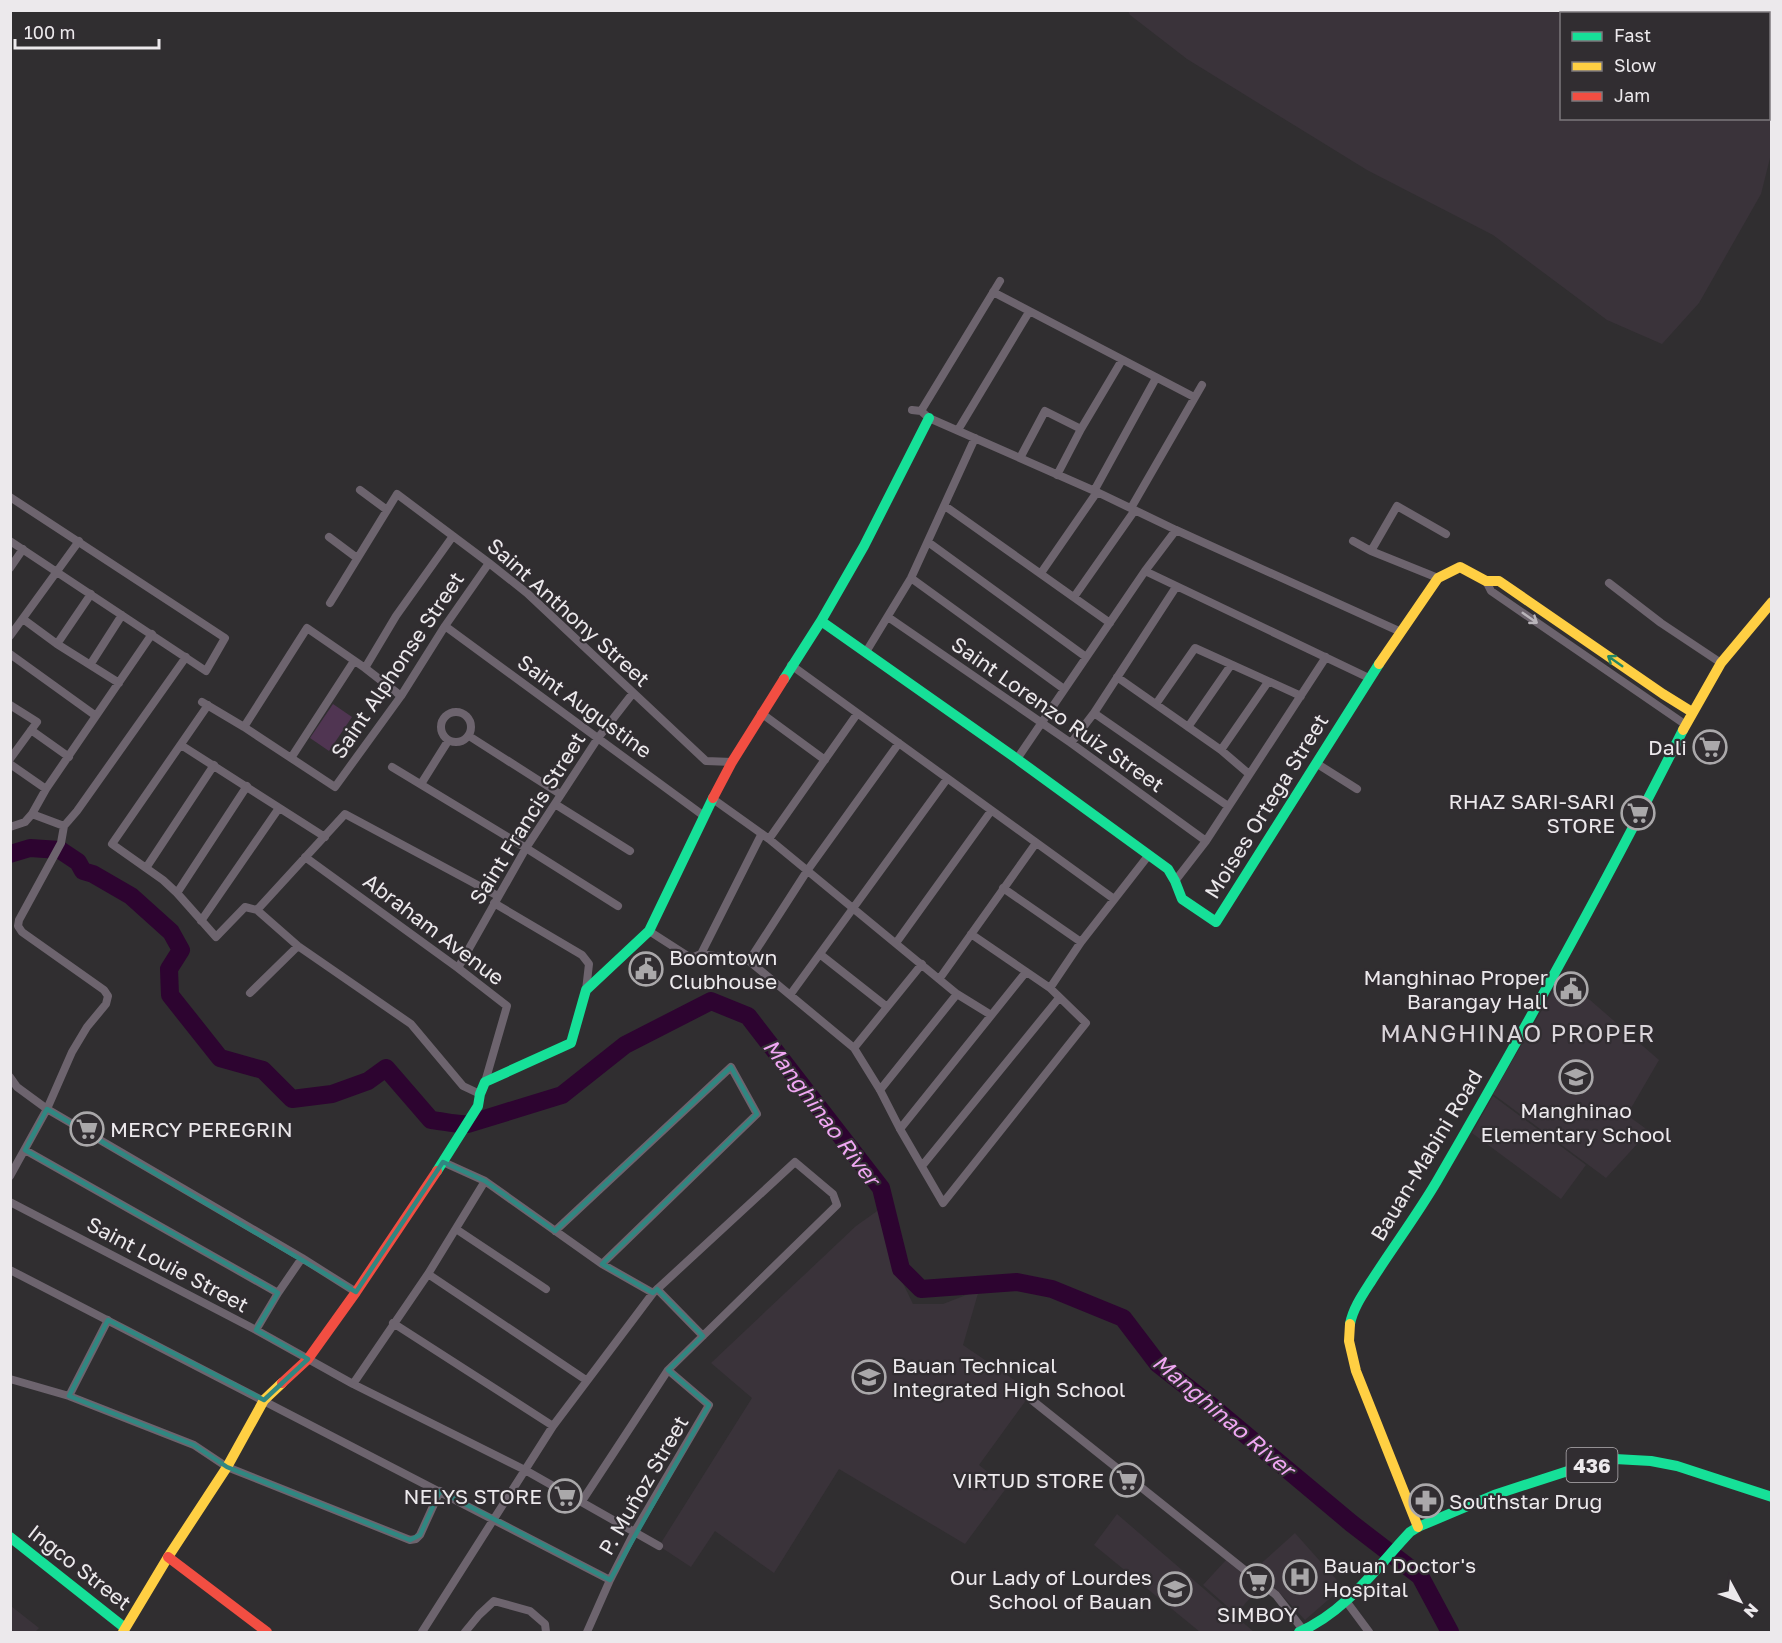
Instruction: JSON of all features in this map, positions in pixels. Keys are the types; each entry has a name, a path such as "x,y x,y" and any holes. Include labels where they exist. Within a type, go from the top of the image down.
{"street":[{"path":"586,990 649,931 732,762 791,665 821,621 864,546 925,415 1000,280"},
{"path":"993,292 1194,397"},
{"path":"958,430 1029,312"},
{"path":"1057,475 1122,360"},
{"path":"1041,573 1096,492 1156,378"},
{"path":"1074,597 1133,509 1202,385"},
{"path":"912,410 1401,632"},
{"path":"1020,458 1045,411 1081,429"},
{"path":"866,652 911,578 975,438"},
{"path":"330,603 387,510 360,490"},
{"name":"Saint Anthony Street","path":"387,510 397,494 527,593 706,761 732,762"},
{"path":"10,497 225,638 206,671 10,541"},
{"path":"945,506 1110,623"},
{"path":"1371,551 1397,506 1446,534"},
{"path":"1017,759 1145,571 1176,530"},
{"path":"365,668 396,616 453,536"},
{"path":"329,537 357,558"},
{"path":"10,636 79,541"},
{"path":"1353,541 1371,551 1438,578 1460,567 1486,581 1499,581 1653,688 1692,712"},
{"path":"928,542 1086,657"},
{"path":"10,568 23,549"},
{"name":"Saint Alphonse Street","path":"291,758 334,787 401,696 445,626 489,563"},
{"path":"1145,571 1369,678"},
{"path":"911,578 1064,689"},
{"name":"Moises Ortega Street","path":"821,621 1168,869 1182,899 1216,922 1369,678 1438,578"},
{"path":"1486,581 1491,591 1686,725"},
{"path":"1609,583 1661,623 1721,663"},
{"path":"1071,743 1176,587"},
{"path":"57,644 91,594"},
{"name":"Bauan-Mabini Road","path":"1418,1527 1356,1371 1349,1348 1349,1321 1388,1255 1427,1198 1495,1081 1642,812 1692,712 1721,663 1772,602"},
{"path":"90,665 122,615"},
{"name":"Saint Lorenzo Ruiz Street","path":"888,617 1071,743 1206,841"},
{"path":"23,619 57,644 119,683"},
{"name":"Saint Augustine","path":"445,626 704,816"},
{"path":"244,727 307,628 401,696"},
{"path":"10,827 25,822 32,814 46,789 152,634"},
{"path":"1156,704 1194,648 1301,696"},
{"path":"10,654 96,716"},
{"path":"10,1176 47,1109 72,1052 87,1027 106,1004 108,996 104,990 22,932 18,926 19,920 61,843 64,826 186,657"},
{"path":"1175,881 1206,841 1326,657"},
{"path":"354,661 291,758 205,703 181,745 112,844 163,880 216,937 244,907 257,910 298,946 411,1024 463,1086 480,1094"},
{"path":"791,665 1114,899"},
{"path":"1188,727 1231,665"},
{"path":"1117,677 1221,750 1249,774"},
{"path":"1221,750 1268,681"},
{"name":"Saint Francis Street","path":"458,968 496,899 560,794 598,738 633,693"},
{"path":"10,705 37,722 10,759"},
{"path":"453,712 464,714 469,718 471,724 469,736 459,742 448,741 443,736 441,725 447,714 453,712"},
{"path":"1094,712 1228,806"},
{"path":"762,713 825,760"},
{"path":"700,954 765,837 825,760 857,714"},
{"path":"31,729 69,757"},
{"path":"469,736 560,794"},
{"path":"421,784 448,741"},
{"path":"749,961 807,871 899,743"},
{"path":"181,745 325,837"},
{"path":"1316,763 1358,789"},
{"path":"10,764 46,789"},
{"path":"146,868 214,765"},
{"path":"392,767 618,906"},
{"path":"790,995 947,779"},
{"path":"177,893 247,786"},
{"path":"713,800 765,837 957,994 991,1015"},
{"path":"555,804 630,850"},
{"path":"201,921 279,808"},
{"path":"896,942 991,811"},
{"path":"32,814 64,826"},
{"path":"126,1631 168,1557 227,1467 264,1400 308,1359 356,1292 468,1124 478,1106 485,1082 571,1043 586,990 589,964 582,955 496,899 345,814 257,910"},
{"path":"940,978 1036,843"},
{"path":"1050,988 1081,942 1148,856"},
{"name":"Abraham Avenue","path":"305,857 507,1006 485,1082"},
{"path":"1004,888 1081,942"},
{"path":"649,931 690,958 700,954 749,961 854,1048 943,1203 1086,1023 1050,988 971,934"},
{"path":"250,993 298,946"},
{"path":"821,955 886,1007"},
{"path":"854,1048 921,964"},
{"path":"900,1129 1026,972"},
{"path":"880,1090 957,994"},
{"path":"922,1166 1059,998"},
{"path":"555,1231 731,1067 757,1114 602,1264"},
{"path":"10,1077 17,1087 47,1109 356,1292"},
{"path":"25,1150 278,1293"},
{"path":"443,1162 485,1181 602,1264 655,1291 703,1336"},
{"path":"422,1632 553,1426 655,1291 795,1162 833,1194 837,1205 668,1370 582,1501"},
{"path":"353,1384 428,1274 485,1181"},
{"name":"Saint Louie Street","path":"10,1202 256,1330 353,1384 525,1470 659,1546"},
{"path":"456,1229 546,1289"},
{"path":"256,1330 302,1258"},
{"path":"10,1270 610,1580"},
{"path":"428,1274 586,1380"},
{"path":"69,1396 108,1320"},
{"path":"393,1323 553,1426"},
{"name":"P. Muñoz Street","path":"587,1632 635,1531 709,1405 668,1370"},
{"path":"10,1378 69,1396 194,1445 227,1467 410,1540 416,1539 420,1534 440,1491"},
{"path":"1028,1398 1276,1595 1302,1632"},
{"name":"436","path":"1302,1632 1331,1614 1410,1532 1418,1527 1503,1492 1571,1470 1615,1459 1651,1461 1677,1466 1772,1497"},
{"name":"Ingco Street","path":"10,1537 126,1631"},
{"path":"168,1557 267,1632"},
{"path":"1346,1600 1369,1632"},
{"path":"465,1632 494,1601 530,1611 545,1624 546,1632"}],"highlighted area":[{"path":"731,1067 757,1114 602,1264 653,1293 657,1289 703,1336 668,1370 709,1405 610,1580 440,1491 420,1535 410,1540 227,1467 194,1445 69,1396 108,1320 264,1400 308,1359 256,1330 278,1293 25,1150 47,1109 356,1292 443,1162 485,1181 555,1231"}],"shaded area":[{"path":"1128,11 1769,11 1560,12 1560,120 1770,120 1770,14 1772,21 1772,150 1761,194 1699,303 1662,344 1607,320 1493,235 1367,170 1187,59 1130,15"},
{"path":"333,704 352,717 329,751 310,738"},
{"name":"Manghinao Elementary School","path":"1553,991 1571,1007 1582,993 1659,1060 1627,1115 1649,1131 1606,1178 1493,1094"},
{"path":"1493,1096 1586,1165 1561,1199 1472,1133"},
{"name":"Bauan Technical Integrated High School","path":"880,1209 896,1269 913,1304 943,1304 979,1290 963,1345 1032,1392 979,1465 1007,1487 965,1544 839,1469 774,1573 715,1531 691,1567 659,1546 752,1398 711,1363 856,1226"},
{"name":"Our Lady of Lourdes School of Bauan","path":"1117,1514 1254,1632 1200,1632 1094,1545"},
{"name":"Bauan Doctor's Hospital","path":"1295,1533 1343,1587 1305,1620 1256,1568"},
{"path":"1226,1560 1259,1588 1236,1614 1203,1585"},
{"path":"11,1606 39,1628 35,1632 11,1632"}],"waterway":[{"name":"Manghinao River","path":"10,854 30,848 60,850 78,862 83,871 93,874 131,896 171,932 181,950 169,969 170,995 220,1058 263,1070 292,1099 332,1094 368,1081 386,1068 431,1120 468,1124 562,1095 625,1045 711,1001 748,1016 881,1188 901,1269 921,1289 1017,1282 1052,1289 1123,1318 1158,1364 1351,1523 1420,1576 1450,1632"}],"traffic: fast":[{"path":"784,679 821,621 864,546 929,418"},
{"path":"821,621 1168,869 1182,899 1216,922 1379,664"},
{"path":"1350,1324 1353,1312 1362,1296 1437,1181 1532,1014 1683,730"},
{"path":"437,1171 478,1106 485,1082 571,1043 586,990 649,931 713,798"},
{"path":"1299,1632 1316,1623 1346,1601 1410,1532 1418,1527 1494,1495 1571,1470 1615,1459 1651,1461 1677,1466 1772,1497"},
{"path":"10,1537 125,1628"}],"traffic: slow":[{"path":"1379,664 1438,578 1460,567 1486,581 1499,581 1692,712"},
{"path":"1683,730 1721,663 1772,602"},
{"path":"1350,1324 1349,1341 1356,1371 1418,1527"},
{"path":"123,1632 168,1557 227,1467 264,1400 282,1383"}],"traffic: jam":[{"path":"713,798 732,762 784,679"},
{"path":"282,1383 308,1359 437,1171"},
{"path":"168,1557 267,1632"}],"place":[{"name":"Dali","path":"1710,747"},
{"name":"RHAZ SARI-SARI STORE","path":"1638,813"},
{"name":"Boomtown Clubhouse","path":"646,969"},
{"name":"Manghinao Proper Barangay Hall","path":"1571,989"},
{"name":"Manghinao Elementary School","path":"1576,1077"},
{"name":"MERCY PEREGRIN","path":"87,1129"},
{"name":"Bauan Technical Integrated High School","path":"869,1377"},
{"name":"VIRTUD STORE","path":"1127,1480"},
{"name":"NELYS STORE","path":"565,1496"},
{"name":"Southstar Drug","path":"1426,1501"},
{"name":"Bauan Doctor's Hospital","path":"1300,1577"},
{"name":"SIMBOY","path":"1257,1581"},
{"name":"Our Lady of Lourdes School of Bauan","path":"1175,1589"}],"district":[{"name":"MANGHINAO PROPER","path":"1518,1032"}]}
